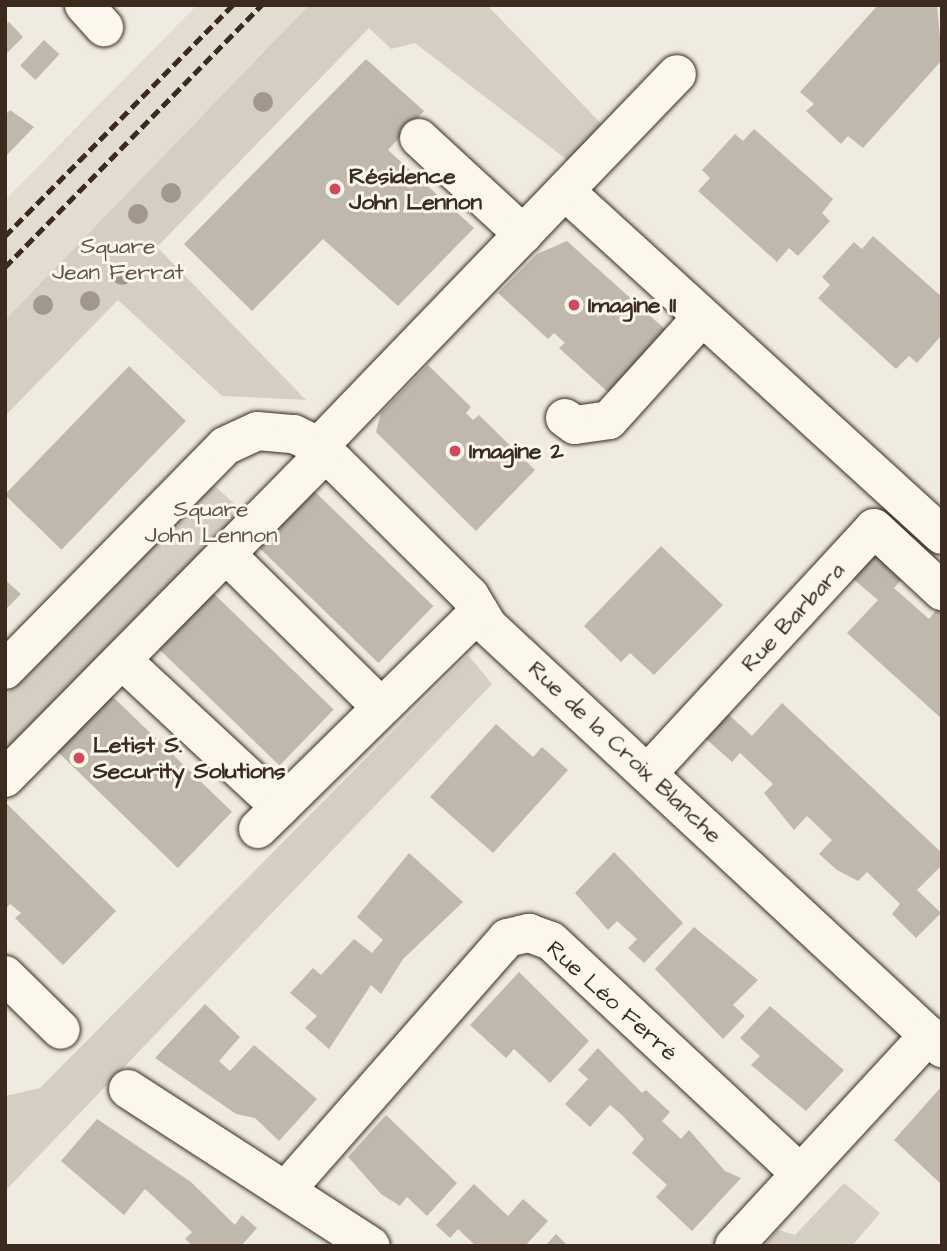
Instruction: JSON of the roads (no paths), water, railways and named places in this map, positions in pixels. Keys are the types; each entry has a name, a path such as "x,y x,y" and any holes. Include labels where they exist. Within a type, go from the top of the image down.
{"street":[{"path":"5,778 226,554 523,234 677,74"},
{"path":"419,138 523,234"},
{"path":"565,191 942,535"},
{"path":"565,418 575,425 609,420 702,317"},
{"path":"5,670 225,446 257,431 275,430 323,449"},
{"name":"Rue de la Croix Blanche","path":"323,449 480,612 935,1041"},
{"name":"Rue Barbara","path":"648,773 874,528 942,591"},
{"path":"226,554 381,707"},
{"path":"122,660 269,818 480,612"},
{"name":"Rue Léo Ferré","path":"286,1189 507,938 529,933 551,941 800,1173"},
{"path":"5,975 61,1030"},
{"path":"734,1246 800,1173 935,1041"},
{"path":"128,1089 371,1246"}],"railway":[{"path":"5,236 233,5"},
{"path":"5,267 262,5"}],"place":[{"name":"Résidence John Lennon","path":"335,189"},
{"name":"Imagine II","path":"574,305"},
{"name":"Imagine 2","path":"455,451"},
{"name":"Letist S. Security Solutions","path":"79,758"}],"park label":[{"name":"Square Jean Ferrat","path":"118,259"},
{"name":"Square John Lennon","path":"211,522"}]}
